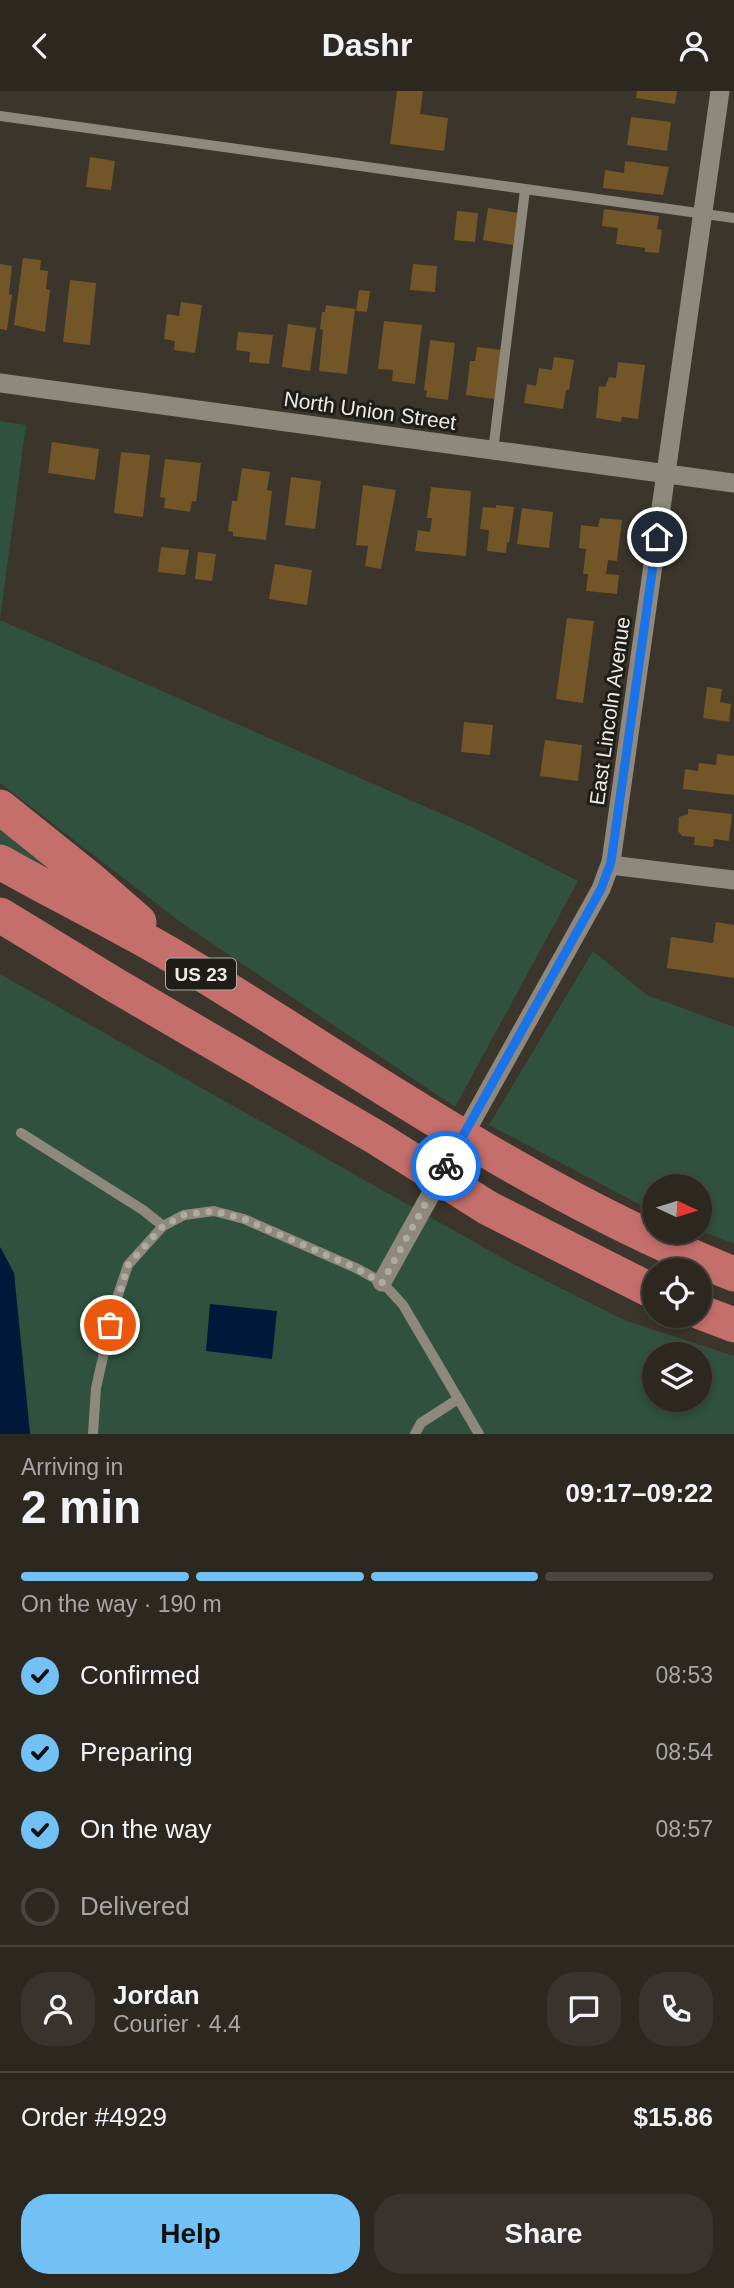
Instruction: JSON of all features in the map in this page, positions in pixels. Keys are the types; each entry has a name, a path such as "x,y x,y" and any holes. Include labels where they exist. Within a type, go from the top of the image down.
{"highway":[{"path":"0,807 91,880 183,962"},
{"name":"US 23","path":"0,862 183,962 509,1164 647,1237 734,1274"},
{"name":"US 23","path":"0,915 377,1138 488,1207 642,1286"},
{"path":"0,922 35,936"},
{"path":"712,1317 734,1325"}],"street":[{"name":"East Lincoln Avenue","path":"382,1283 601,889 610,865 720,91"},
{"name":"North Union Street","path":"0,383 734,483"},
{"path":"610,865 734,880"}],"lane":[{"path":"0,116 734,218"},
{"path":"494,451 525,190"},
{"path":"20,1133 143,1210 163,1226"},
{"path":"93,1434 96,1388 115,1304 128,1265 163,1226 184,1215 214,1211 244,1219 356,1268 382,1283 403,1305 479,1434"},
{"path":"415,1434 421,1423 458,1399"}],"green space":[{"path":"0,421 26,425 0,620"},
{"path":"0,620 474,828 578,881 455,1107 179,921 0,783"},
{"path":"0,822 57,865 51,876 0,848"},
{"path":"593,951 647,995 734,1027 734,1244 712,1235 712,1174 642,1174 642,1206 489,1125"},
{"path":"0,974 515,1265 642,1328 691,1342 642,1342 642,1412 712,1412 712,1349 734,1356 734,1434 30,1434 14,1273 0,1247"}],"water":[{"path":"0,1247 14,1273 30,1434 0,1434"},
{"path":"210,1304 277,1311 272,1359 206,1351"}],"building":[{"path":"397,91 423,91 420,114 448,118 444,151 390,144"},
{"path":"637,91 677,91 675,104 636,98"},
{"path":"631,117 671,122 667,151 627,145"},
{"path":"90,157 115,161 111,190 86,187"},
{"path":"625,161 669,167 663,195 603,188 605,170 624,173"},
{"path":"488,208 518,213 513,245 483,240"},
{"path":"604,209 659,216 657,229 662,230 659,253 616,244 618,228 602,226"},
{"path":"457,211 478,213 475,242 454,240"},
{"path":"23,258 41,260 40,270 48,271 46,289 50,290 45,332 14,325"},
{"path":"0,264 12,266 9,294 12,295 7,330 0,329"},
{"path":"413,264 437,266 435,292 410,290"},
{"path":"70,280 96,283 90,345 63,342"},
{"path":"359,290 370,291 367,312 356,311"},
{"path":"181,302 202,305 195,353 174,350 175,341 164,339 167,314 179,316"},
{"path":"326,305 355,309 347,374 319,371 323,330 320,329 322,312 325,312"},
{"path":"384,321 422,325 415,384 392,381 393,370 378,369"},
{"path":"288,324 316,328 310,371 282,367"},
{"path":"238,332 273,335 269,364 249,362 250,352 236,350"},
{"path":"430,340 455,343 448,400 426,397 427,391 424,390"},
{"path":"477,347 501,350 495,399 466,395 470,361 475,361"},
{"path":"554,357 574,360 563,409 524,403 527,384 536,386 539,368 552,370"},
{"path":"618,362 645,365 638,419 622,417 621,422 596,418 599,386 605,387 609,377 616,378"},
{"path":"52,442 99,449 95,480 48,473"},
{"path":"121,452 150,455 143,517 114,513"},
{"path":"165,459 201,463 196,502 192,501 190,512 164,508 165,498 160,497"},
{"path":"242,468 270,472 267,490 272,491 266,540 233,536 233,532 228,531 232,501 237,501"},
{"path":"291,477 321,481 315,529 285,525"},
{"path":"363,485 396,490 381,569 365,566 368,546 356,545"},
{"path":"431,487 471,491 466,556 415,551 418,530 430,532 432,518 427,518"},
{"path":"496,505 514,507 506,553 487,551 489,530 480,529 483,507 496,508"},
{"path":"522,508 553,512 549,548 517,544"},
{"path":"600,518 622,520 617,561 608,560 606,574 619,575 617,594 586,591 588,574 583,574 586,549 579,548 581,525 598,527"},
{"path":"161,547 189,550 185,575 158,572"},
{"path":"198,552 216,554 212,581 195,579"},
{"path":"275,564 312,570 307,605 269,599"},
{"path":"567,618 594,621 583,703 556,699"},
{"path":"707,687 722,689 720,702 731,704 729,722 703,718"},
{"path":"464,722 493,725 490,755 461,752"},
{"path":"545,740 582,745 578,781 540,776"},
{"path":"717,754 734,756 734,795 683,789 685,769 698,771 699,763 716,765"},
{"path":"688,809 732,814 729,841 714,839 713,847 694,845 695,837 682,836 678,831 679,817 688,814"},
{"path":"716,922 734,925 734,978 667,968 671,937 713,943"}],"way so far":[{"path":"110,1325 128,1265 163,1226 184,1215 214,1211 244,1219 356,1268 382,1283 446,1166"}],"route":[{"path":"446,1166 601,889 611,862 657,537"}]}
